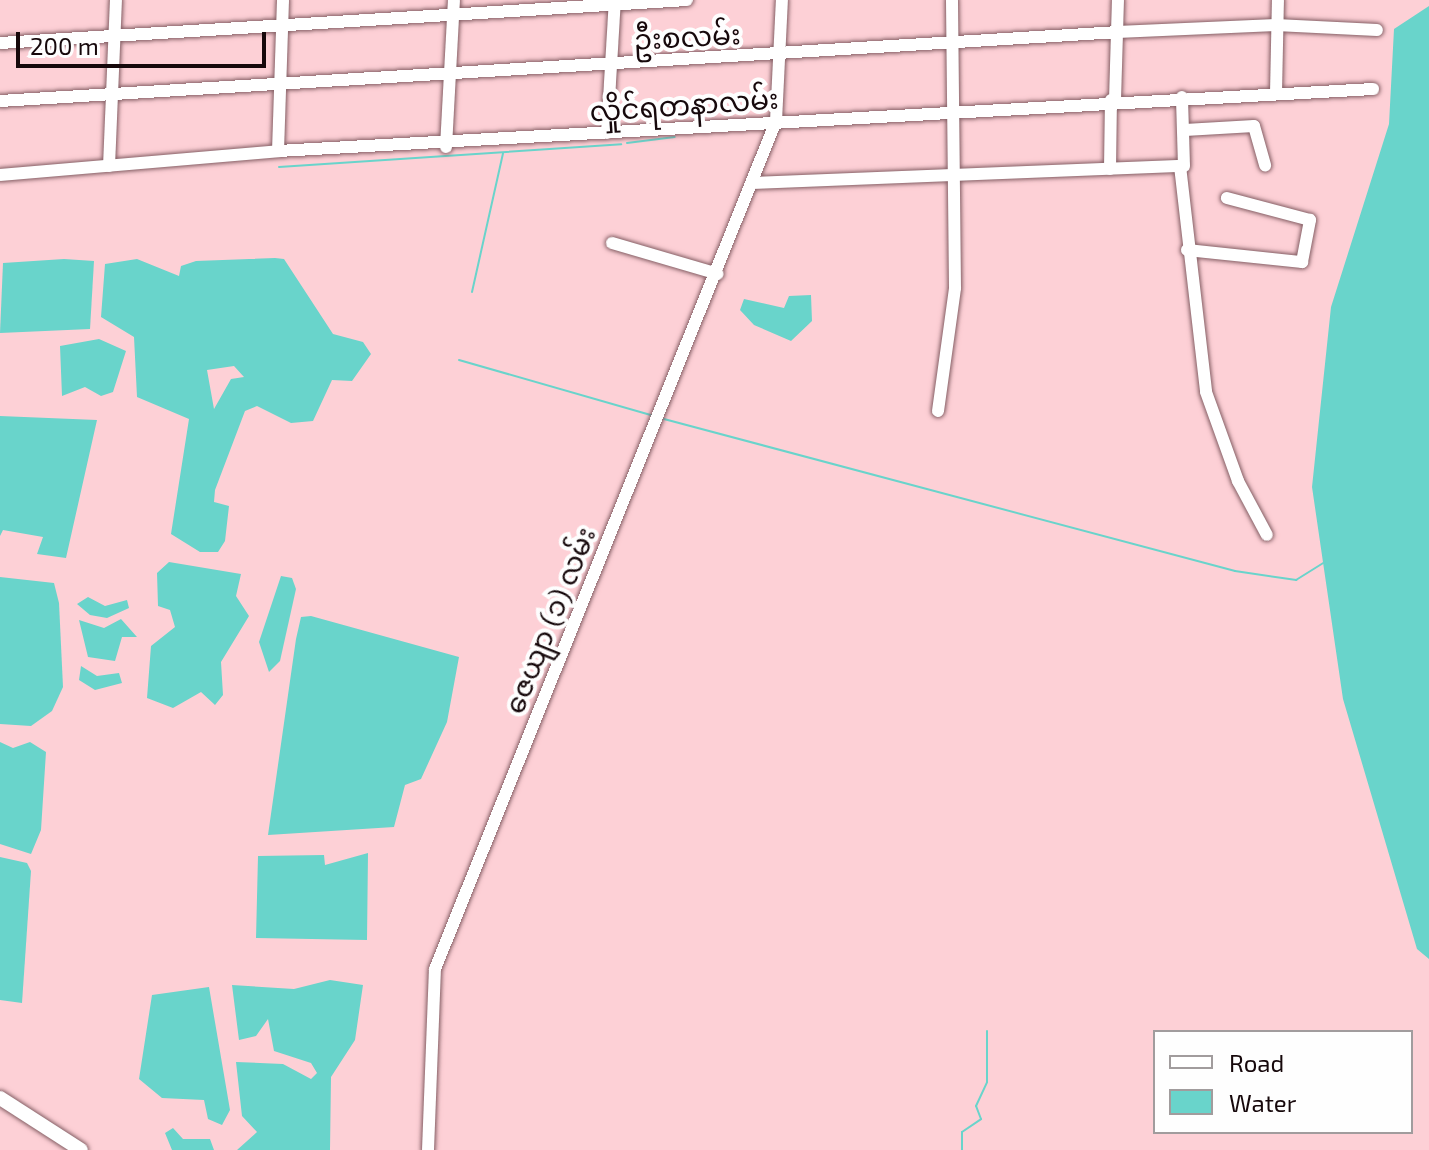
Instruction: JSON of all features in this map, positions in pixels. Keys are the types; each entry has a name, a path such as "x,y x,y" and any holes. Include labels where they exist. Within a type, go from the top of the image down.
{"main road":[{"path":"0,1098 81,1150"}],"street":[{"path":"109,166 116,0"},
{"path":"278,151 283,0"},
{"path":"0,43 281,26 454,7 687,0"},
{"name":"ဇေယျာ (၁) လမ်း","path":"428,1150 435,969 658,414 718,274 776,121 782,0"},
{"path":"938,411 955,288 947,112 952,0"},
{"path":"1110,169 1118,0"},
{"path":"1276,93 1278,0"},
{"path":"607,133 615,1"},
{"path":"446,147 454,7"},
{"name":"ဦးစလမ်း","path":"0,101 110,98 1117,32 1276,25 1377,30"},
{"name":"လှိုင်ရတနာလမ်း","path":"0,175 278,151 446,147 776,121 1113,100 1373,89"},
{"path":"752,183 1180,166 1188,160 1182,97"},
{"path":"1185,130 1254,126 1265,165"},
{"path":"1180,166 1187,250 1206,392 1238,481 1267,535"},
{"path":"1187,250 1302,262 1310,220 1227,198"},
{"path":"612,243 718,274"}],"water":[{"path":"1429,6 1429,959 1417,949 1343,699 1312,487 1331,307 1389,124 1394,29"},
{"path":"64,259 94,261 90,329 0,333 3,263"},
{"path":"137,259 179,276 181,266 196,261 284,259 333,334 363,342 371,354 352,381 332,380 313,421 291,423 257,406 245,411 215,490 214,502 229,506 225,541 218,552 200,552 171,534 189,419 137,397 134,337 101,317 105,264","holes":["234,366 244,377 231,379 214,409 207,370"]},
{"path":"811,295 812,321 791,341 754,325 740,310 744,299 784,308 789,296"},
{"path":"99,339 126,351 113,392 101,396 85,387 62,396 60,346"},
{"path":"0,416 97,420 66,558 37,554 43,537 3,530 0,536"},
{"path":"169,562 241,574 236,596 249,616 221,662 223,695 215,705 201,692 173,708 147,698 151,646 175,627 170,610 158,606 157,573"},
{"path":"281,576 292,578 296,589 280,661 269,672 259,642"},
{"path":"0,577 54,583 59,603 63,687 52,711 31,726 0,724"},
{"path":"88,597 105,606 127,600 129,608 107,618 90,615 77,604"},
{"path":"311,616 459,657 447,722 421,779 405,785 394,827 268,835 296,639 301,617"},
{"path":"121,619 137,637 122,637 115,661 88,657 79,620 104,628"},
{"path":"81,666 97,676 119,673 122,683 95,690 79,680"},
{"path":"0,742 13,748 30,742 46,752 41,830 31,854 0,844"},
{"path":"368,853 367,940 256,938 258,856 324,855 325,865"},
{"path":"0,857 27,863 31,871 22,1003 0,1000"},
{"path":"330,980 363,985 355,1040 331,1077 330,1150 237,1150 257,1132 242,1116 236,1062 283,1064 311,1079 317,1073 311,1063 274,1051 268,1019 256,1036 239,1040 232,985 294,989"},
{"path":"209,987 230,1110 222,1125 208,1119 204,1100 162,1098 139,1079 152,995"},
{"path":"173,1128 183,1139 210,1139 214,1150 172,1150 165,1133"}],"waterway":[{"path":"627,143 675,137"},
{"path":"279,167 621,144"},
{"path":"472,292 503,153"},
{"path":"459,360 654,416"},
{"path":"664,419 1235,571 1296,580 1325,562"},
{"path":"962,1150 962,1132 981,1119 976,1106 987,1082 987,1031"}]}
